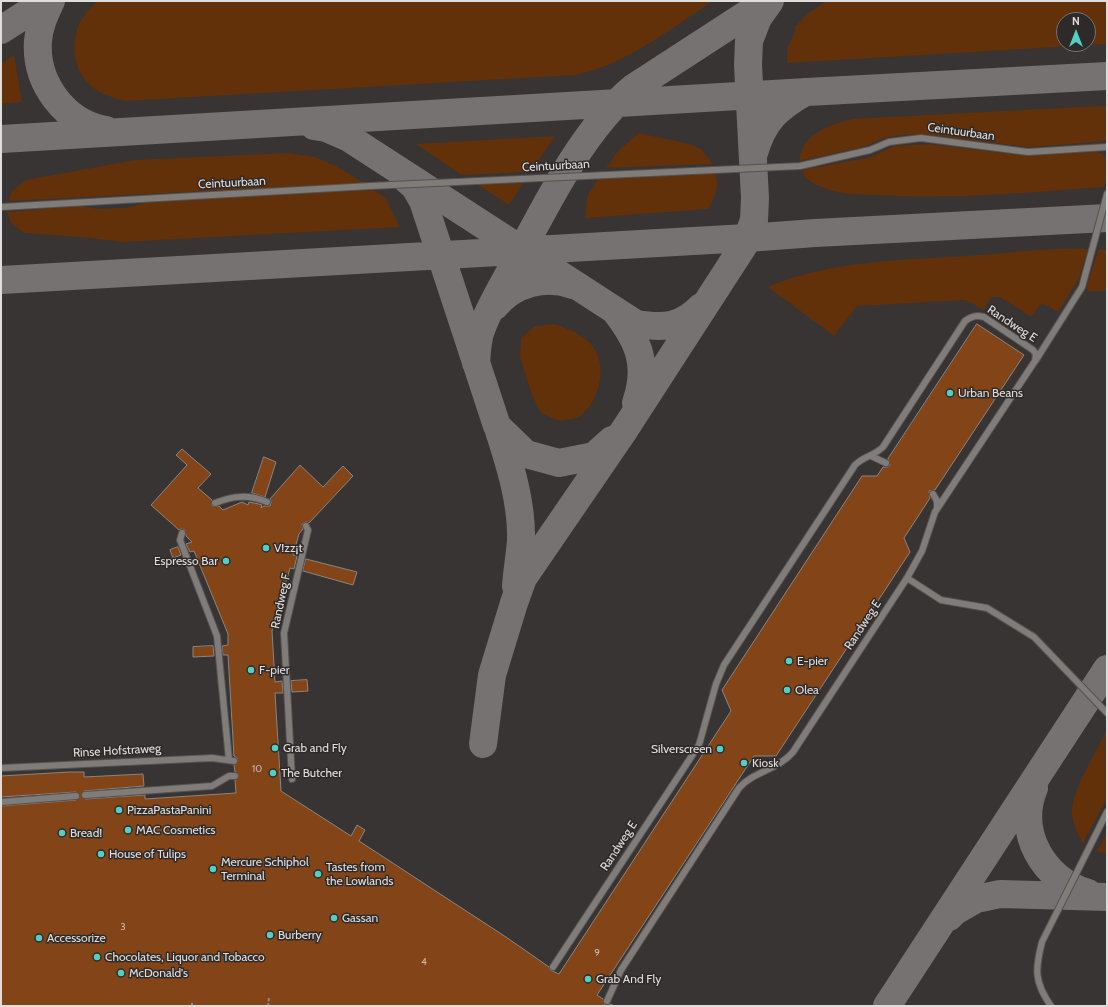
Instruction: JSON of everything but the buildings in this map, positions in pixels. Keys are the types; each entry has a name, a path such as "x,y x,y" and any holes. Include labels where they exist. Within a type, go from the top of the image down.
{"lane":[{"name":"Ceintuurbaan","path":"1,207 377,186 800,166 870,150 889,142 921,138 1028,152 1107,147"},
{"path":"1035,361 1082,287 1107,194"},
{"name":"Randweg E","path":"552,967 699,745 716,684 724,665 856,465 861,459 871,456 883,447 965,321 970,316 978,315 984,317 1033,350 1036,354 1035,361 937,509 922,551 907,578 793,752 779,765 744,782 736,788 621,970 607,1001"},
{"path":"871,456 886,463"},
{"path":"933,494 937,501 937,509"},
{"path":"215,502 234,496 250,496 267,502"},
{"name":"Randweg F","path":"292,779 284,633 308,530 306,526"},
{"name":"Rinse Hofstraweg","path":"1,768 212,758 231,761 217,636 180,540 182,533"},
{"path":"907,578 941,600 987,608 1034,637 1107,713"},
{"path":"691,758 697,762"},
{"path":"85,795 212,786 229,776 235,776"},
{"path":"1,802 76,796"},
{"path":"1051,1006 1038,981 1036,964 1042,942 1107,812"}],"path":[{"path":"268,1006 269,998"}],"shaded area":[{"path":"98,1 713,1 630,55 594,70 575,75 124,101 104,94 88,83 76,63 74,52 77,29 82,18"},
{"path":"826,1 1107,1 1107,44 1096,45 1096,12 1056,12 1056,47 787,63 787,49 796,30 794,28 805,16"},
{"path":"14,55 22,102 1,104 1,64"},
{"path":"1107,106 1107,141 1029,147 922,134 899,135 884,138 860,148 799,161 801,151 811,137 825,128 852,119"},
{"path":"639,133 689,144 701,149 713,164 606,168 618,151"},
{"path":"555,136 531,172 461,175 416,144"},
{"path":"929,144 1019,155 1097,152 1102,154 1107,159 1107,176 1104,187 992,195 935,197 842,193 829,190 812,183 807,179 802,170 871,157 894,146"},
{"path":"288,153 315,157 334,165 364,183 8,201 12,191 26,180 135,160"},
{"path":"715,172 717,187 713,200 708,209 585,218 587,197 598,179"},
{"path":"524,181 509,205 477,184"},
{"path":"373,190 385,197 400,227 123,242 24,233 11,223 7,212 79,206 99,209 131,207 148,201"},
{"path":"1048,249 1088,249 1079,278 1058,312 1042,303 1031,317 1000,297 992,297 983,310 964,300 857,306 834,336 768,287 818,271 872,262"},
{"path":"1099,249 1107,250 1107,291 1089,291 1086,288"},
{"path":"554,324 577,333 589,342 599,359 600,369 600,380 597,391 593,401 587,409 578,417 559,421 541,413 532,395 520,357 521,338 535,326"},
{"path":"1107,730 1107,798 1083,843 1072,818 1072,809 1081,780"},
{"path":"1107,833 1107,854 1097,851"}],"taxiway":[{"path":"1,30 46,1"},
{"path":"51,1 41,25 38,41 38,57 47,86 66,110 78,119 91,126 106,130"},
{"path":"476,363 480,333 491,306 567,169 598,124 633,88 767,1"},
{"path":"483,744 492,675 523,578 625,429 746,242 754,220 755,198 748,65 749,41 758,18 770,1"},
{"path":"1,139 1107,76"},
{"path":"754,153 762,132 772,116 786,104 805,92"},
{"path":"314,126 326,128 349,138 636,324 663,326 679,323 694,314 701,307"},
{"path":"407,180 415,187 423,201 497,426 526,454 559,463 594,456 612,440"},
{"path":"1,280 815,233 1107,218"},
{"path":"495,306 511,292 531,283 552,281 573,285"},
{"path":"616,312 631,334 640,354 642,377 636,403"},
{"path":"499,431 511,471 520,512 521,540 516,586"},
{"path":"887,1006 1107,669"},
{"path":"1034,788 1029,805 1029,821 1031,837 1037,852 1046,866 1058,877 1072,887 1088,893"},
{"path":"949,917 955,911 976,899 1000,894 1107,897"}],"place":[{"name":"Urban Beans","path":"950,393"},
{"name":"V!zz¡t","path":"266,548"},
{"name":"Espresso Bar","path":"226,561"},
{"name":"E-pier","path":"789,661"},
{"name":"F-pier","path":"251,670"},
{"name":"Olea","path":"787,690"},
{"name":"Grab and Fly","path":"275,748"},
{"name":"Silverscreen","path":"720,749"},
{"name":"Kiosk","path":"744,763"},
{"name":"The Butcher","path":"273,773"},
{"name":"PizzaPastaPanini","path":"119,810"},
{"name":"MAC Cosmetics","path":"128,830"},
{"name":"Bread!","path":"62,833"},
{"name":"House of Tulips","path":"101,854"},
{"name":"Mercure Schiphol Terminal","path":"213,869"},
{"name":"Tastes from the Lowlands","path":"318,874"},
{"name":"Gassan","path":"334,918"},
{"name":"Burberry","path":"270,935"},
{"name":"Accessorize","path":"39,938"},
{"name":"Chocolates, Liquor and Tobacco","path":"97,957"},
{"name":"McDonald's","path":"121,973"},
{"name":"Grab And Fly","path":"588,979"}]}
